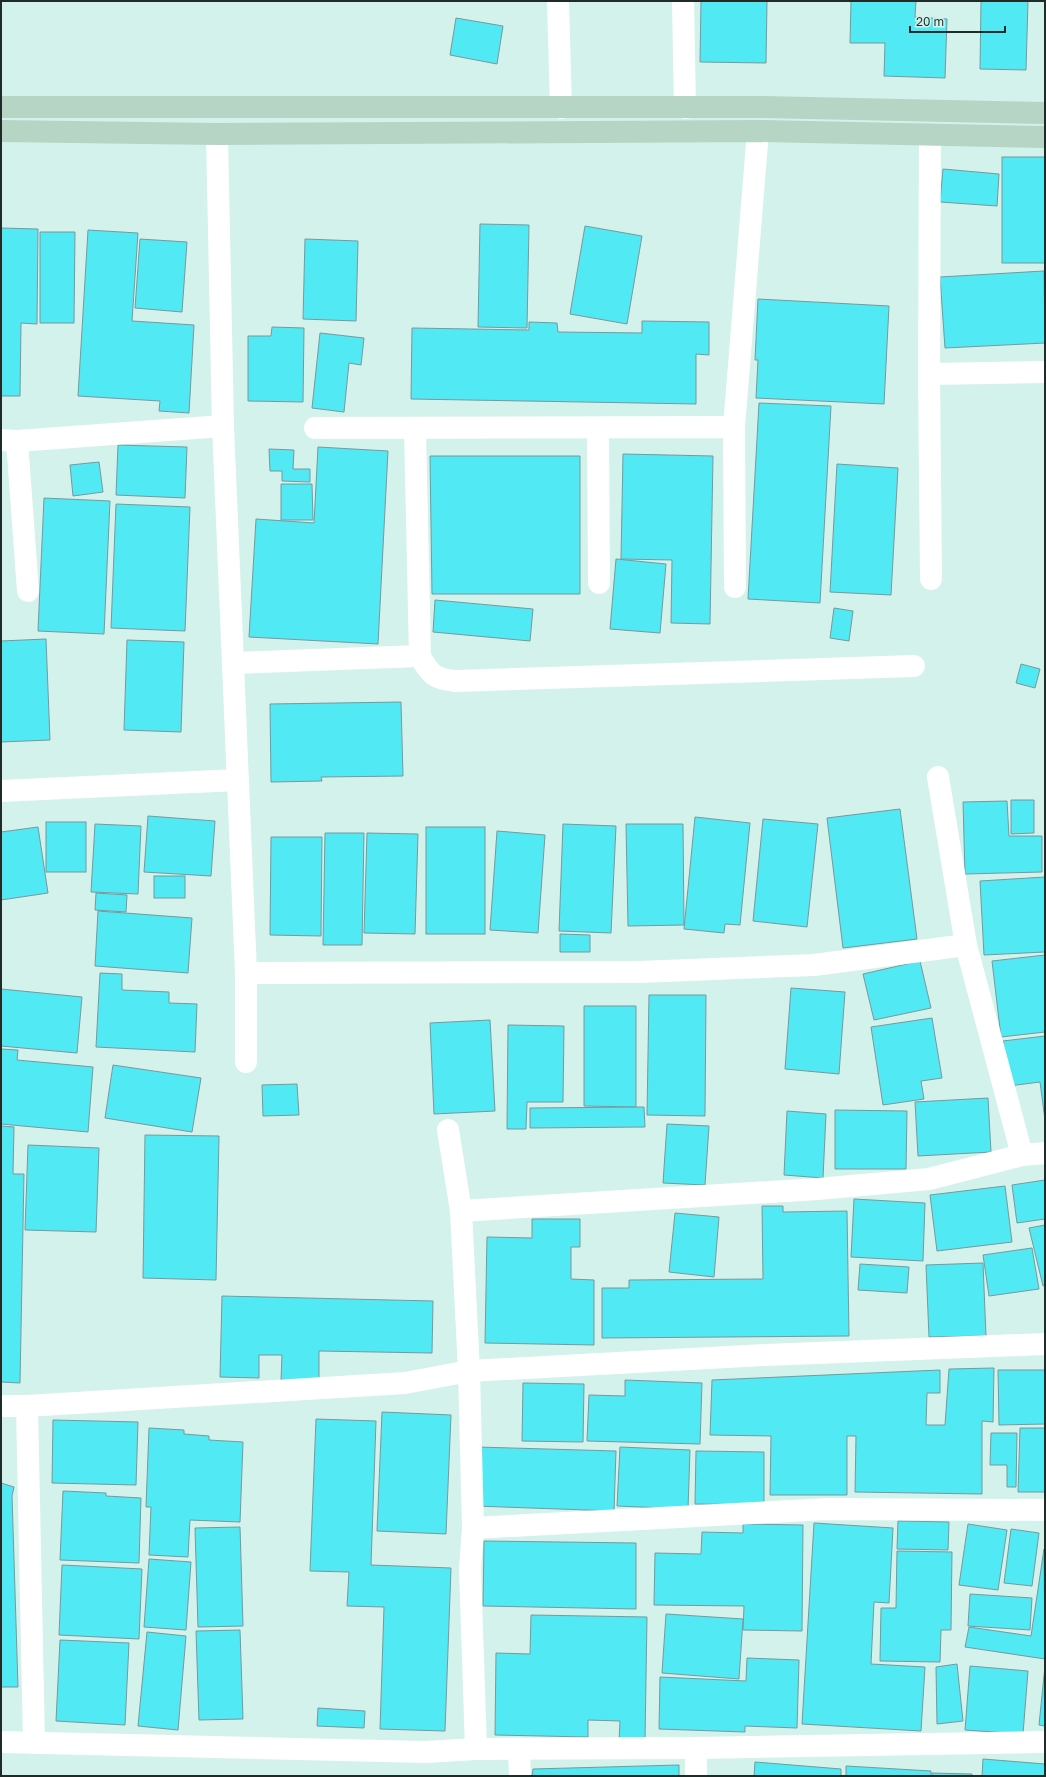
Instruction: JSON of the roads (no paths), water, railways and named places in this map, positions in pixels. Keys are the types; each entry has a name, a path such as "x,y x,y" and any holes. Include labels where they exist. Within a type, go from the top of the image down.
{"street":[{"path":"558,1 561,108"},
{"path":"683,1 685,108"},
{"path":"1,107 759,107 1045,113"},
{"path":"1,131 218,134 758,131 1045,137"},
{"path":"735,587 734,427 758,131"},
{"path":"218,134 223,426 246,973 246,1062"},
{"path":"930,135 929,374 931,579"},
{"path":"929,374 1045,372"},
{"path":"28,591 9,440 223,426"},
{"path":"315,428 734,427"},
{"path":"415,428 420,656 426,668 434,676 456,681 914,666"},
{"path":"598,428 599,583"},
{"path":"234,663 420,656"},
{"path":"938,778 966,944 1022,1155"},
{"path":"1,791 238,780"},
{"path":"246,973 639,972 814,965 966,944"},
{"path":"448,1130 461,1211 469,1371 473,1528 470,1569 476,1749"},
{"path":"461,1211 818,1189 921,1180 1022,1155 1045,1153"},
{"path":"1,1406 27,1406 405,1383 469,1371 766,1355 1045,1344"},
{"path":"27,1406 34,1743"},
{"path":"473,1528 828,1509 1045,1510"},
{"path":"1,1742 417,1752 476,1749 696,1748 1045,1742"},
{"path":"696,1748 696,1776"},
{"path":"519,1750 520,1776"}]}
